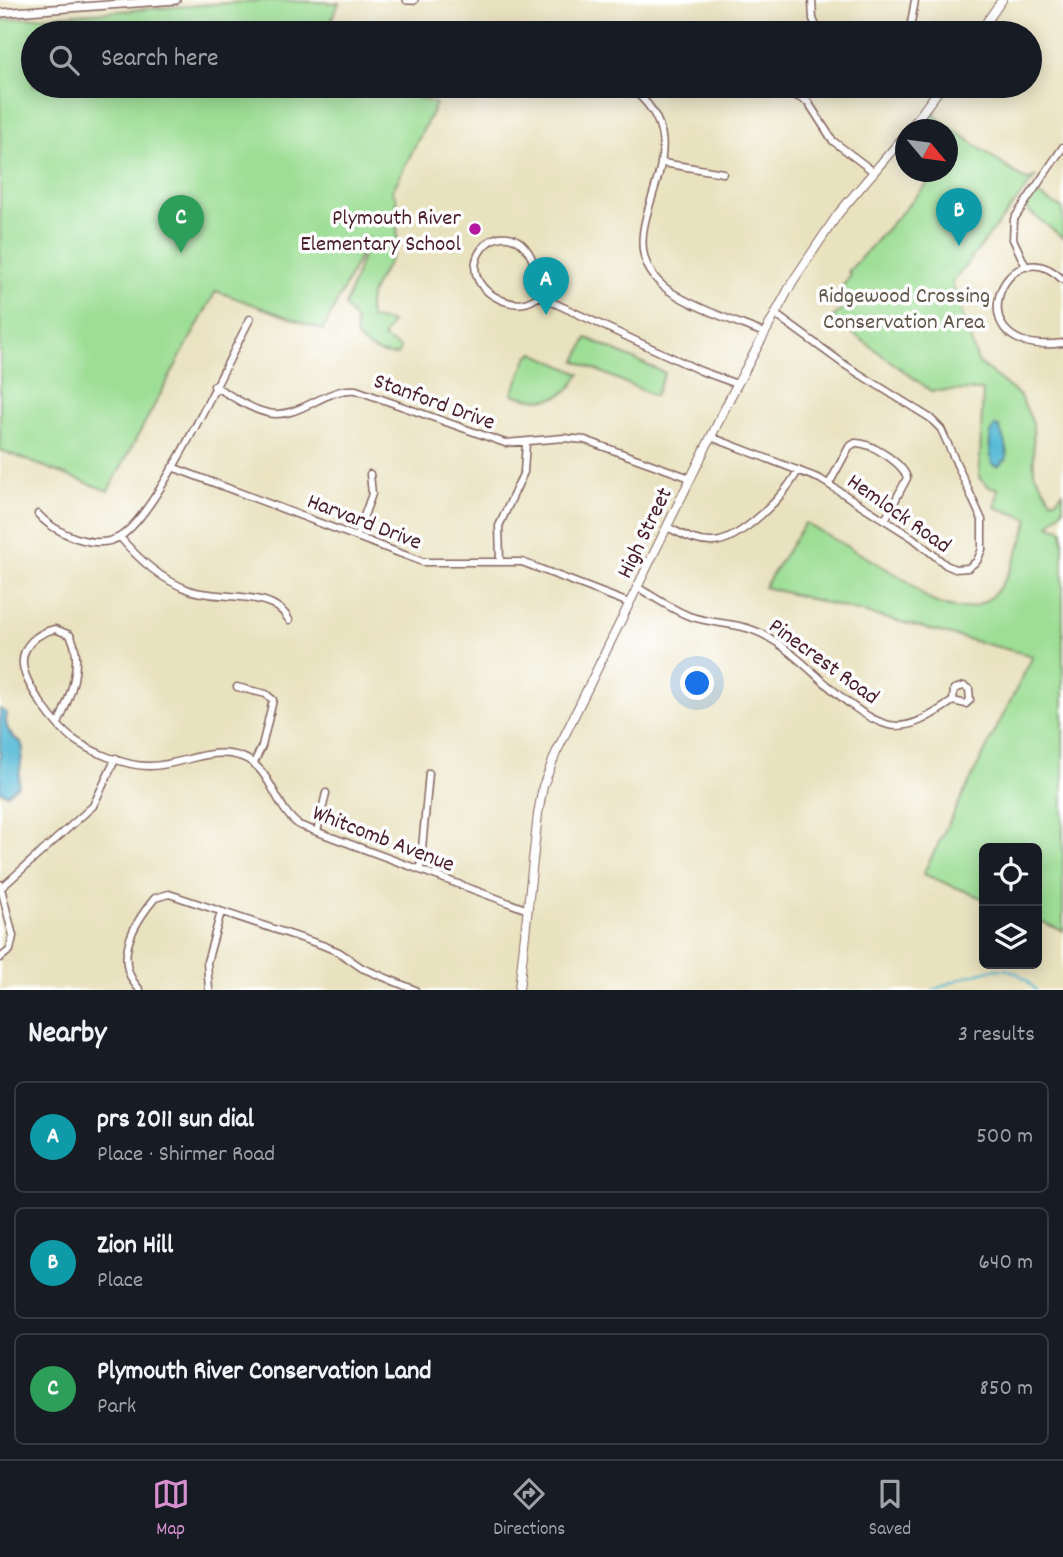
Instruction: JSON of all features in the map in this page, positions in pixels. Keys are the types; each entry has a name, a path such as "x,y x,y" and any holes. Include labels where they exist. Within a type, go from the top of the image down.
{"main road":[{"path":"987,21 1002,0"},
{"path":"917,119 933,98"},
{"name":"High Street","path":"519,990 536,832 545,779 690,478 764,333 827,230 895,146"}],"street":[{"path":"0,13 176,0"},
{"path":"407,0 414,0"},
{"path":"812,0 814,21"},
{"path":"911,21 915,0"},
{"path":"643,98 657,120 663,143 663,163 642,235 648,265 660,283 675,294 764,333"},
{"path":"801,98 808,102 833,141 874,172"},
{"path":"1027,267 1013,239 1014,219 1063,147"},
{"path":"663,163 723,173"},
{"path":"499,237 522,245 532,257 539,296 530,303 516,304 486,290 475,271 477,258 484,245 499,237"},
{"path":"1063,280 1048,269 1027,267 1012,273 1001,286 997,300 1000,320 1013,336 1036,345 1063,343"},
{"path":"539,296 701,371 737,384"},
{"name":"Hemlock Road","path":"711,437 829,484 950,567 964,569 974,563 982,549 984,527 960,467 936,422 853,369 775,314"},
{"path":"38,514 54,528 91,541 105,542 120,537 135,523 172,467 250,319"},
{"name":"Stanford Drive","path":"214,386 261,411 276,414 290,412 338,391 356,390 497,441 526,443 564,438 585,440 690,478"},
{"path":"500,560 499,526 524,472 526,443"},
{"path":"829,484 849,447 855,443 866,445 896,464 904,470 907,478 885,520"},
{"name":"Harvard Drive","path":"172,467 428,563 500,560 534,566 629,603"},
{"path":"667,527 701,541 720,541 778,500 798,470"},
{"path":"357,535 373,494 370,474"},
{"path":"120,537 144,563 177,585 215,597 269,602 280,607 289,621"},
{"name":"Pinecrest Road","path":"637,587 690,616 736,623 762,633 800,658 866,714 890,725 923,720 953,701"},
{"path":"58,724 70,693 75,663 72,639 61,629 46,631 33,639 26,649 23,663 28,679 58,724 76,741 116,758 146,766 226,754 254,763 262,746 273,700 266,694 237,687"},
{"path":"0,958 10,950 13,936 1,886 93,806 116,758"},
{"name":"Whitcomb Avenue","path":"254,763 264,774 281,808 299,825 528,910"},
{"path":"420,870 429,773"},
{"path":"317,832 326,793"},
{"path":"140,990 126,967 126,949 135,927 155,898 169,894 339,952 362,968 415,990"},
{"path":"209,990 207,962 222,912"}],"green space":[{"path":"269,0 339,3 331,21 21,21 21,98 419,98 436,104 392,192 397,200 396,245 369,300 371,319 392,322 383,338 400,348 399,354 382,353 360,341 356,335 355,320 345,306 369,238 323,330 216,291 108,491 0,450 0,20"},
{"path":"935,109 939,119 928,119"},
{"name":"Ridgewood Crossing Conservation Area","path":"958,133 1022,178 1029,180 1036,176 952,283 978,362 1020,396 1033,423 1034,472 1051,500 1056,500 1063,492 1063,509 1049,525 1063,530 1063,931 1042,922 1042,843 979,843 979,897 923,874 1033,656 764,587 805,523 907,581 932,601 954,608 972,607 987,600 999,588 1017,555 1029,519 995,507 998,488 989,487 979,478 983,390 931,391 832,318 851,302 838,292 851,275 848,272 929,182 958,182"},
{"path":"1035,193 1063,209 1063,238 1025,208"},
{"path":"587,338 665,373 655,396 576,361"},
{"path":"534,353 580,374 566,391 550,399 532,399 512,394 528,356"}],"water":[{"path":"995,426 999,427 1007,449 1006,459 998,466 992,464 990,449 991,434"},
{"path":"0,709 7,713 8,730 21,742 23,748 18,785 7,794 0,791"}],"waterway":[{"path":"934,990 971,975 1001,969 1017,973 1036,990"}],"place":[{"name":"Plymouth River Elementary School","path":"475,229"},
{"name":"Zion Hill","path":"959,246"},
{"name":"Plymouth River Conservation Land","path":"181,253"},
{"name":"prs 2011 sun dial","path":"546,315"}]}
